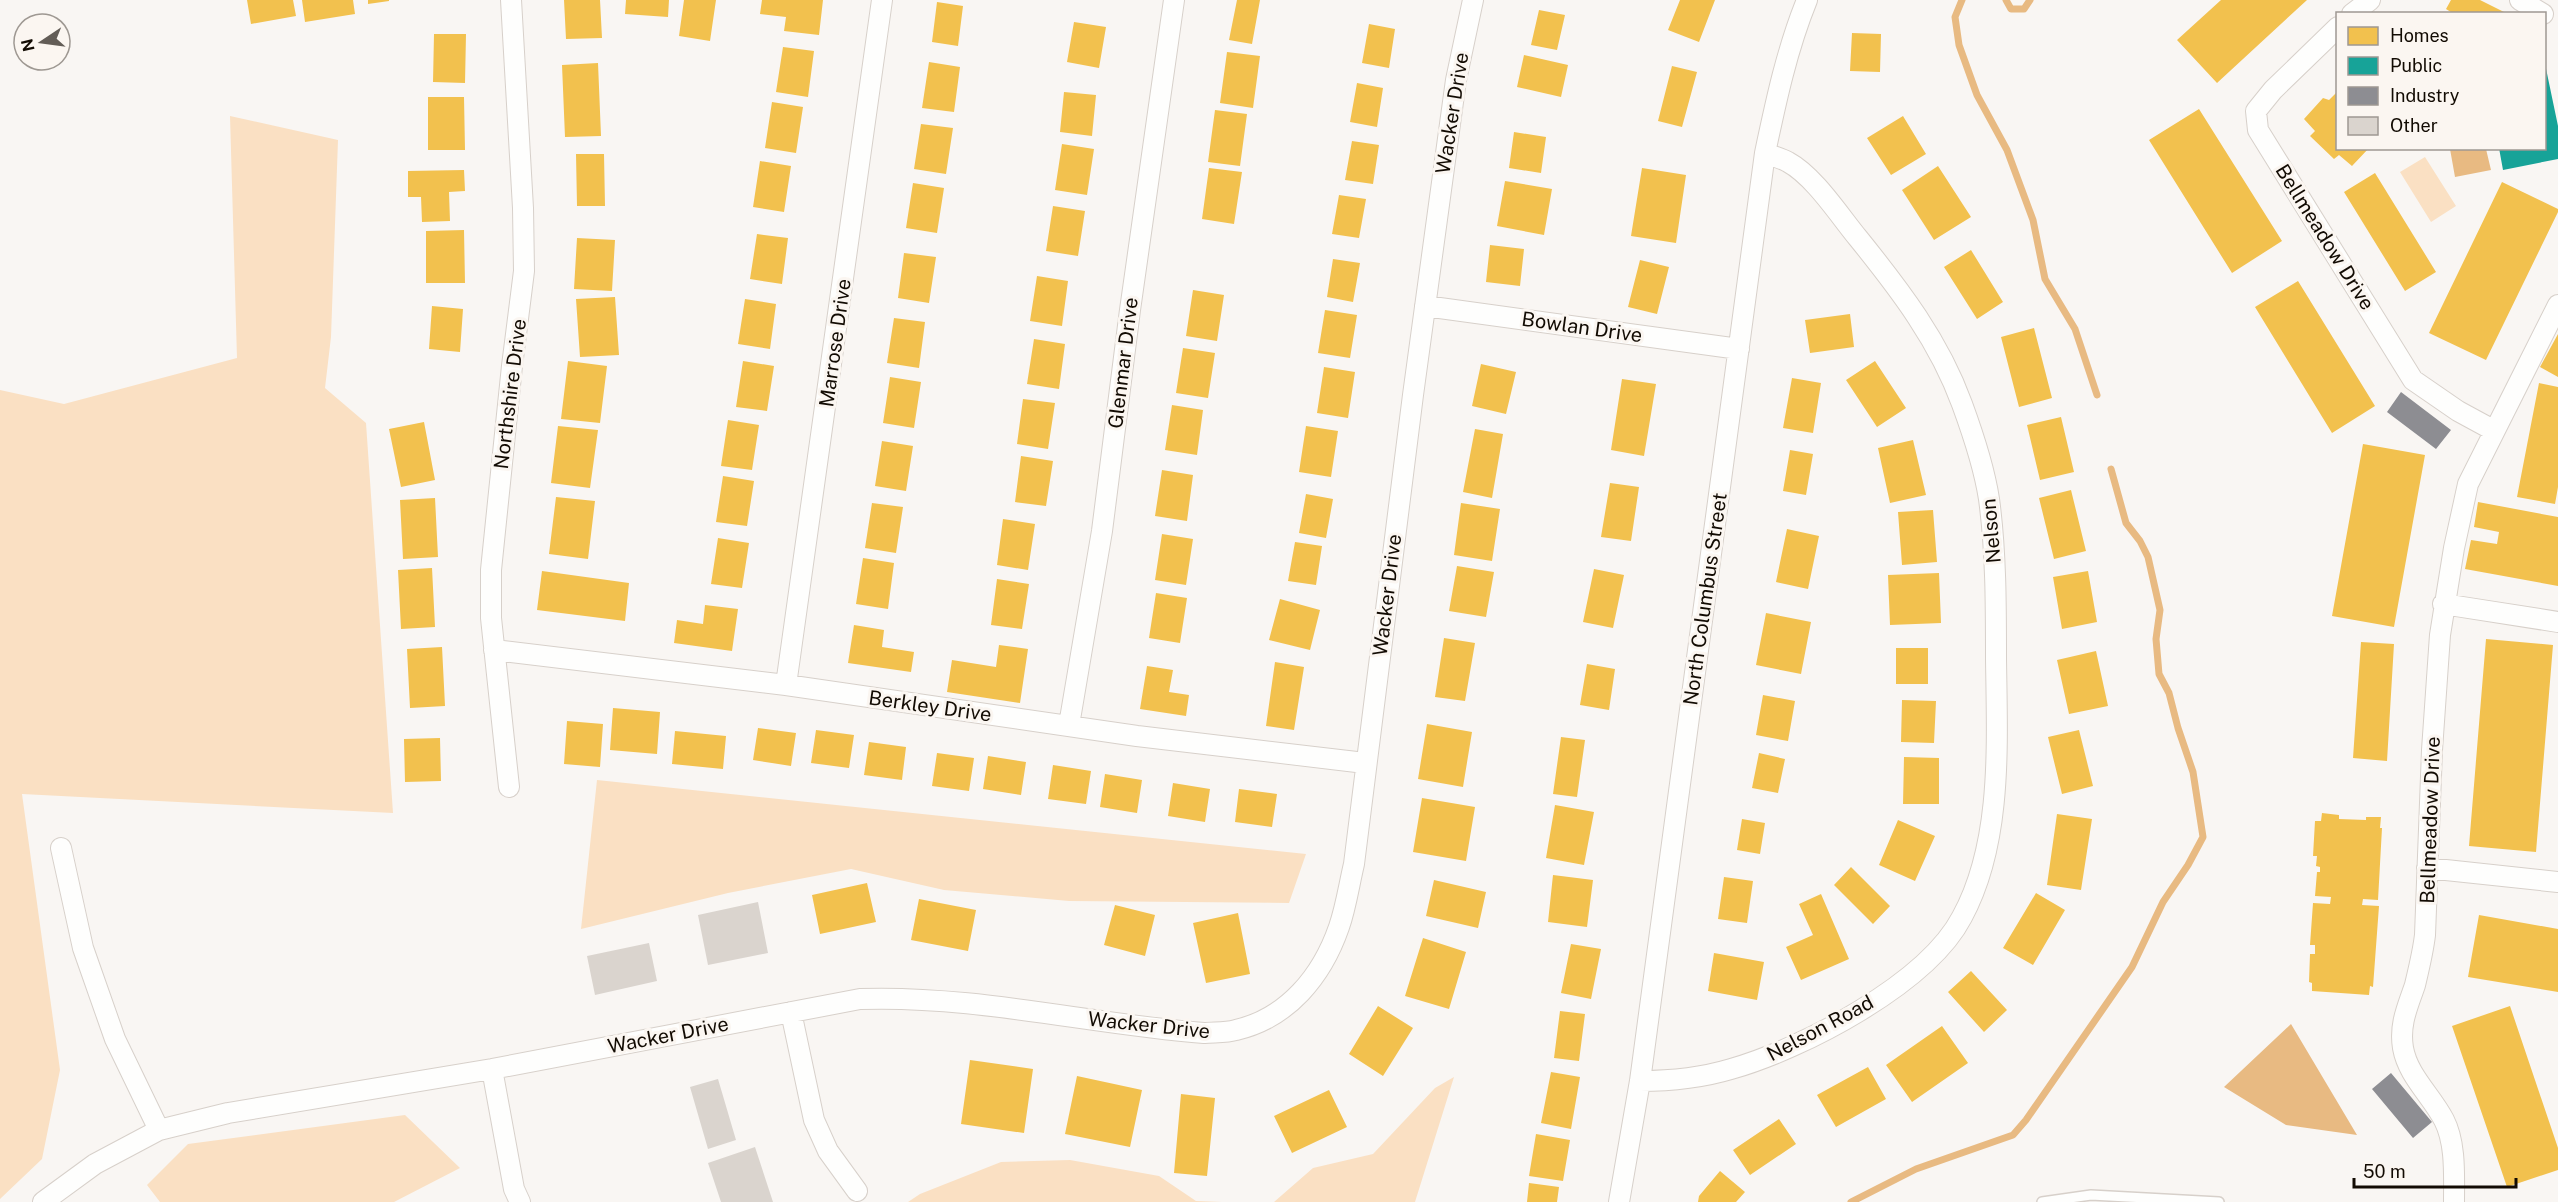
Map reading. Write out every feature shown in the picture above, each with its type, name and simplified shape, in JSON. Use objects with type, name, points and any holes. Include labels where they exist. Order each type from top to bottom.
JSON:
[{"type":"street","name":"Northshire Drive","points":[[508,787],[491,618],[492,559],[525,271],[511,0]]},
{"type":"street","name":"Marrose Drive","points":[[786,685],[882,0]]},
{"type":"street","name":"Glenmar Drive","points":[[1069,725],[1102,531],[1130,310],[1174,0]]},
{"type":"street","name":"Wacker Drive","points":[[43,1202],[95,1164],[159,1130],[228,1113],[492,1068],[860,999],[892,998],[956,1002],[1204,1033],[1234,1031],[1264,1021],[1290,1004],[1311,981],[1328,954],[1340,926],[1354,864],[1365,763],[1456,80],[1473,0]]},
{"type":"street","name":"North Columbus Street","points":[[1619,1202],[1640,1081],[1765,153],[1777,93],[1807,0]]},
{"type":"street","points":[[2355,12],[2370,0]]},
{"type":"street","points":[[2520,0],[2541,12]]},
{"type":"street","name":"Bellmeadow Drive","points":[[2336,28],[2273,90],[2256,111],[2258,129],[2413,380],[2458,411],[2493,430]]},
{"type":"street","name":"Nelson","points":[[1765,153],[1790,163],[1814,183],[1917,314],[1945,364],[1961,402],[1978,453],[1988,496],[1995,569],[1997,710],[1990,829],[1977,884],[1962,918],[1944,945],[1922,968]]},
{"type":"street","name":"Bellmeadow Drive","points":[[2454,1202],[2453,1162],[2446,1122],[2409,1066],[2403,1049],[2402,1031],[2405,1010],[2423,956],[2432,750],[2443,604],[2468,484],[2493,430],[2558,305]]},
{"type":"street","name":"Bowlan Drive","points":[[1425,306],[1739,349]]},
{"type":"street","points":[[2443,604],[2558,622]]},
{"type":"street","name":"Berkley Drive","points":[[494,650],[786,685],[1137,736],[1365,763]]},
{"type":"street","points":[[61,848],[83,948],[116,1039],[159,1130]]},
{"type":"street","points":[[2427,868],[2558,882]]},
{"type":"street","name":"Nelson Road","points":[[1640,1081],[1698,1077],[1729,1070],[1778,1053],[1816,1035],[1870,1003],[1922,968]]},
{"type":"street","points":[[791,1012],[814,1120],[828,1151],[857,1191]]},
{"type":"street","points":[[492,1068],[514,1189],[520,1202]]},
{"type":"lane","points":[[2042,1202],[2091,1195],[2219,1202]]},
{"type":"shaded area","points":[[230,116],[338,140],[331,337],[325,388],[366,423],[393,813],[22,794],[60,1070],[42,1159],[0,1199],[0,390],[64,404],[237,358]]},
{"type":"shaded area","points":[[2450,150],[2486,150],[2491,170],[2455,177]]},
{"type":"shaded area","points":[[2425,157],[2456,206],[2431,222],[2400,172]]},
{"type":"shaded area","points":[[597,780],[1306,854],[1289,903],[1069,901],[944,890],[851,869],[728,893],[581,929]]},
{"type":"shaded area","points":[[2291,1024],[2357,1135],[2286,1125],[2224,1087]]},
{"type":"shaded area","points":[[1454,1077],[1415,1202],[1274,1202],[1313,1168],[1373,1154],[1435,1088]]},
{"type":"shaded area","points":[[405,1115],[460,1168],[394,1202],[160,1202],[147,1185],[188,1144]]},
{"type":"shaded area","points":[[1070,1160],[1159,1176],[1196,1201],[1222,1202],[908,1202],[920,1194],[1001,1162]]},
{"type":"building: Homes","points":[[247,0],[293,0],[296,16],[251,24]]},
{"type":"building: Homes","points":[[302,0],[353,0],[355,14],[305,22]]},
{"type":"building: Homes","points":[[368,0],[389,0],[389,1],[368,4]]},
{"type":"building: Homes","points":[[564,0],[600,0],[602,38],[566,39]]},
{"type":"building: Homes","points":[[626,0],[669,0],[668,17],[625,14]]},
{"type":"building: Homes","points":[[684,0],[716,0],[710,41],[679,36]]},
{"type":"building: Homes","points":[[762,0],[823,0],[819,35],[784,31],[786,17],[760,14]]},
{"type":"building: Homes","points":[[1237,0],[1260,0],[1252,44],[1229,40]]},
{"type":"building: Homes","points":[[1680,0],[1715,0],[1699,42],[1668,30]]},
{"type":"building: Homes","points":[[2221,0],[2307,0],[2217,83],[2177,40]]},
{"type":"building: Homes","points":[[2451,0],[2480,0],[2504,12],[2451,12],[2446,9]]},
{"type":"building: Homes","points":[[937,2],[963,6],[958,46],[932,42]]},
{"type":"building: Homes","points":[[1539,10],[1565,15],[1557,50],[1531,45]]},
{"type":"building: Homes","points":[[1074,22],[1106,27],[1099,68],[1067,62]]},
{"type":"building: Homes","points":[[1369,24],[1395,29],[1389,68],[1362,63]]},
{"type":"building: Homes","points":[[1852,33],[1881,34],[1880,72],[1850,71]]},
{"type":"building: Homes","points":[[434,34],[466,34],[465,83],[433,82]]},
{"type":"building: Homes","points":[[783,47],[814,51],[808,97],[776,92]]},
{"type":"building: Homes","points":[[1227,52],[1260,56],[1253,108],[1220,103]]},
{"type":"building: Homes","points":[[1524,55],[1568,65],[1561,97],[1517,87]]},
{"type":"building: Homes","points":[[929,62],[960,67],[954,112],[922,108]]},
{"type":"building: Homes","points":[[598,63],[601,136],[565,137],[562,65]]},
{"type":"building: Homes","points":[[1672,66],[1697,72],[1682,127],[1658,121]]},
{"type":"building: Homes","points":[[1357,83],[1383,88],[1377,127],[1350,122]]},
{"type":"building: Homes","points":[[1064,92],[1096,95],[1092,136],[1060,132]]},
{"type":"building: Homes","points":[[2336,93],[2336,150],[2367,150],[2352,166],[2339,155],[2334,159],[2310,136],[2315,131],[2304,119],[2323,98],[2329,100]]},
{"type":"building: Homes","points":[[428,97],[464,97],[465,150],[428,150]]},
{"type":"building: Homes","points":[[772,102],[803,107],[796,153],[765,148]]},
{"type":"building: Homes","points":[[2199,109],[2282,241],[2232,273],[2149,140]]},
{"type":"building: Homes","points":[[1215,110],[1247,114],[1240,166],[1208,162]]},
{"type":"building: Homes","points":[[1903,116],[1926,154],[1891,175],[1867,138]]},
{"type":"building: Homes","points":[[921,124],[953,128],[946,174],[914,169]]},
{"type":"building: Homes","points":[[1514,132],[1546,137],[1541,173],[1509,168]]},
{"type":"building: Homes","points":[[1352,141],[1379,145],[1373,184],[1345,180]]},
{"type":"building: Homes","points":[[1062,144],[1094,149],[1087,195],[1055,190]]},
{"type":"building: Homes","points":[[576,154],[604,154],[605,206],[577,206]]},
{"type":"building: Homes","points":[[760,161],[791,166],[784,212],[753,207]]},
{"type":"building: Homes","points":[[1938,166],[1971,217],[1934,240],[1902,190]]},
{"type":"building: Homes","points":[[1209,168],[1242,172],[1234,224],[1202,219]]},
{"type":"building: Homes","points":[[1642,168],[1686,175],[1676,243],[1631,236]]},
{"type":"building: Homes","points":[[464,170],[465,191],[449,192],[450,221],[422,222],[421,197],[408,197],[408,171]]},
{"type":"building: Homes","points":[[2375,173],[2436,272],[2405,291],[2344,192]]},
{"type":"building: Homes","points":[[1505,181],[1552,189],[1544,235],[1497,226]]},
{"type":"building: Homes","points":[[2502,182],[2558,209],[2558,212],[2486,360],[2429,333]]},
{"type":"building: Homes","points":[[913,183],[944,188],[937,233],[906,228]]},
{"type":"building: Homes","points":[[1339,195],[1366,199],[1359,238],[1332,234]]},
{"type":"building: Homes","points":[[1053,206],[1085,211],[1078,256],[1046,251]]},
{"type":"building: Homes","points":[[464,230],[465,283],[426,283],[426,231]]},
{"type":"building: Homes","points":[[757,234],[788,238],[782,284],[750,279]]},
{"type":"building: Homes","points":[[577,238],[615,240],[612,291],[574,289]]},
{"type":"building: Homes","points":[[1490,245],[1524,249],[1520,286],[1486,282]]},
{"type":"building: Homes","points":[[1971,250],[2003,302],[1977,319],[1944,267]]},
{"type":"building: Homes","points":[[904,253],[936,257],[929,303],[898,298]]},
{"type":"building: Homes","points":[[1333,259],[1360,263],[1353,302],[1327,297]]},
{"type":"building: Homes","points":[[1640,260],[1669,267],[1657,314],[1628,307]]},
{"type":"building: Homes","points":[[1037,276],[1068,281],[1062,326],[1030,321]]},
{"type":"building: Homes","points":[[2298,281],[2375,406],[2332,433],[2255,307]]},
{"type":"building: Homes","points":[[1193,290],[1224,295],[1217,341],[1186,336]]},
{"type":"building: Homes","points":[[615,297],[619,355],[580,357],[576,299]]},
{"type":"building: Homes","points":[[745,299],[776,304],[770,349],[738,344]]},
{"type":"building: Homes","points":[[432,306],[463,309],[460,352],[429,349]]},
{"type":"building: Homes","points":[[1325,310],[1357,315],[1350,358],[1318,353]]},
{"type":"building: Homes","points":[[1850,314],[1854,347],[1810,353],[1805,320]]},
{"type":"building: Homes","points":[[894,318],[925,322],[919,368],[887,363]]},
{"type":"building: Homes","points":[[2034,328],[2052,398],[2019,407],[2001,337]]},
{"type":"building: Homes","points":[[2558,334],[2558,377],[2540,367]]},
{"type":"building: Homes","points":[[1034,339],[1065,344],[1059,389],[1027,384]]},
{"type":"building: Homes","points":[[1183,348],[1215,353],[1208,398],[1176,393]]},
{"type":"building: Homes","points":[[568,361],[607,366],[600,423],[561,419]]},
{"type":"building: Homes","points":[[743,361],[774,366],[767,411],[736,407]]},
{"type":"building: Homes","points":[[1875,361],[1906,408],[1877,427],[1846,380]]},
{"type":"building: Homes","points":[[1481,364],[1516,372],[1506,414],[1472,406]]},
{"type":"building: Homes","points":[[1324,367],[1355,372],[1348,418],[1317,413]]},
{"type":"building: Homes","points":[[890,377],[921,382],[914,428],[883,423]]},
{"type":"building: Homes","points":[[1792,378],[1821,383],[1813,433],[1783,428]]},
{"type":"building: Homes","points":[[1622,379],[1656,384],[1644,456],[1611,450]]},
{"type":"building: Homes","points":[[2539,383],[2558,387],[2558,487],[2555,504],[2517,497]]},
{"type":"building: Homes","points":[[1023,399],[1055,403],[1048,449],[1017,444]]},
{"type":"building: Homes","points":[[1172,405],[1203,410],[1197,455],[1165,450]]},
{"type":"building: Homes","points":[[2061,417],[2074,472],[2040,480],[2027,425]]},
{"type":"building: Homes","points":[[728,420],[759,425],[752,470],[721,466]]},
{"type":"building: Homes","points":[[424,422],[435,480],[401,487],[389,429]]},
{"type":"building: Homes","points":[[558,426],[598,430],[590,488],[551,483]]},
{"type":"building: Homes","points":[[1306,426],[1338,431],[1331,477],[1299,472]]},
{"type":"building: Homes","points":[[1475,429],[1503,434],[1492,498],[1463,492]]},
{"type":"building: Homes","points":[[1913,440],[1926,495],[1890,503],[1878,448]]},
{"type":"building: Homes","points":[[882,441],[913,446],[906,491],[875,486]]},
{"type":"building: Homes","points":[[2363,444],[2425,455],[2394,627],[2332,616]]},
{"type":"building: Homes","points":[[1790,450],[1813,454],[1806,495],[1783,491]]},
{"type":"building: Homes","points":[[1021,456],[1053,461],[1046,506],[1015,502]]},
{"type":"building: Homes","points":[[1162,470],[1193,475],[1187,521],[1155,516]]},
{"type":"building: Homes","points":[[723,476],[754,481],[747,526],[716,522]]},
{"type":"building: Homes","points":[[1610,483],[1639,487],[1631,541],[1601,537]]},
{"type":"building: Homes","points":[[2071,490],[2086,551],[2054,559],[2039,498]]},
{"type":"building: Homes","points":[[1306,494],[1333,499],[1326,538],[1299,533]]},
{"type":"building: Homes","points":[[556,497],[595,501],[588,559],[549,554]]},
{"type":"building: Homes","points":[[435,498],[438,557],[403,559],[400,500]]},
{"type":"building: Homes","points":[[2478,502],[2558,517],[2558,586],[2465,569],[2471,540],[2497,544],[2499,532],[2474,527]]},
{"type":"building: Homes","points":[[872,503],[903,507],[896,553],[865,548]]},
{"type":"building: Homes","points":[[1461,503],[1500,509],[1492,561],[1454,555]]},
{"type":"building: Homes","points":[[1933,510],[1937,562],[1902,565],[1898,512]]},
{"type":"building: Homes","points":[[1003,519],[1035,524],[1028,570],[997,565]]},
{"type":"building: Homes","points":[[1787,529],[1819,536],[1808,589],[1776,582]]},
{"type":"building: Homes","points":[[1162,534],[1193,539],[1186,585],[1155,580]]},
{"type":"building: Homes","points":[[718,538],[749,543],[742,588],[711,584]]},
{"type":"building: Homes","points":[[1295,542],[1322,546],[1316,585],[1288,581]]},
{"type":"building: Homes","points":[[863,558],[894,563],[888,609],[856,604]]},
{"type":"building: Homes","points":[[1457,566],[1494,572],[1486,617],[1449,611]]},
{"type":"building: Homes","points":[[432,568],[435,627],[401,629],[398,570]]},
{"type":"building: Homes","points":[[1594,569],[1624,575],[1613,628],[1583,622]]},
{"type":"building: Homes","points":[[542,571],[629,583],[625,621],[537,610]]},
{"type":"building: Homes","points":[[2088,571],[2097,622],[2062,629],[2053,577]]},
{"type":"building: Homes","points":[[1939,573],[1941,623],[1890,625],[1888,575]]},
{"type":"building: Homes","points":[[997,579],[1029,584],[1022,629],[991,625]]},
{"type":"building: Homes","points":[[1156,593],[1187,598],[1180,643],[1149,638]]},
{"type":"building: Homes","points":[[1280,599],[1320,610],[1310,650],[1269,640]]},
{"type":"building: Homes","points":[[705,605],[738,609],[732,651],[674,643],[677,620],[703,624]]},
{"type":"building: Homes","points":[[1766,613],[1811,622],[1801,674],[1756,665]]},
{"type":"building: Homes","points":[[854,625],[884,630],[882,647],[914,652],[911,672],[848,663]]},
{"type":"building: Homes","points":[[1444,638],[1475,643],[1465,701],[1435,697]]},
{"type":"building: Homes","points":[[2486,639],[2553,645],[2536,852],[2469,846]]},
{"type":"building: Homes","points":[[2361,642],[2394,644],[2387,761],[2353,758]]},
{"type":"building: Homes","points":[[999,645],[1028,649],[1020,703],[947,692],[952,660],[996,667]]},
{"type":"building: Homes","points":[[442,647],[445,706],[410,708],[407,649]]},
{"type":"building: Homes","points":[[1896,648],[1928,648],[1928,684],[1896,684]]},
{"type":"building: Homes","points":[[2096,651],[2108,706],[2069,714],[2057,660]]},
{"type":"building: Homes","points":[[1275,662],[1304,667],[1294,730],[1266,726]]},
{"type":"building: Homes","points":[[1587,664],[1615,669],[1609,710],[1580,705]]},
{"type":"building: Homes","points":[[1147,666],[1173,670],[1169,692],[1189,695],[1186,716],[1140,709]]},
{"type":"building: Homes","points":[[1763,695],[1795,701],[1788,741],[1756,735]]},
{"type":"building: Homes","points":[[1902,700],[1936,701],[1934,743],[1901,742]]},
{"type":"building: Homes","points":[[613,708],[660,712],[657,754],[610,750]]},
{"type":"building: Homes","points":[[567,721],[603,724],[600,767],[564,764]]},
{"type":"building: Homes","points":[[1427,724],[1472,732],[1463,787],[1418,779]]},
{"type":"building: Homes","points":[[758,728],[796,733],[791,766],[753,760]]},
{"type":"building: Homes","points":[[816,730],[854,735],[849,768],[811,763]]},
{"type":"building: Homes","points":[[2079,730],[2093,786],[2062,794],[2048,737]]},
{"type":"building: Homes","points":[[675,731],[726,736],[723,769],[672,764]]},
{"type":"building: Homes","points":[[1561,737],[1585,740],[1577,797],[1553,794]]},
{"type":"building: Homes","points":[[440,738],[441,781],[405,782],[404,739]]},
{"type":"building: Homes","points":[[869,742],[906,747],[902,780],[864,775]]},
{"type":"building: Homes","points":[[937,753],[974,758],[969,791],[932,786]]},
{"type":"building: Homes","points":[[1759,753],[1785,759],[1778,793],[1752,788]]},
{"type":"building: Homes","points":[[988,756],[1026,762],[1021,795],[983,789]]},
{"type":"building: Homes","points":[[1904,757],[1939,758],[1939,804],[1903,804]]},
{"type":"building: Homes","points":[[1053,765],[1091,771],[1086,804],[1048,799]]},
{"type":"building: Homes","points":[[1105,774],[1142,780],[1137,813],[1100,807]]},
{"type":"building: Homes","points":[[1173,783],[1210,789],[1205,822],[1168,816]]},
{"type":"building: Homes","points":[[1239,789],[1277,794],[1272,827],[1235,822]]},
{"type":"building: Homes","points":[[1422,798],[1475,807],[1466,861],[1413,852]]},
{"type":"building: Homes","points":[[1555,805],[1594,812],[1584,865],[1546,858]]},
{"type":"building: Homes","points":[[2322,813],[2339,815],[2339,819],[2366,820],[2366,817],[2381,817],[2378,900],[2363,899],[2362,905],[2379,906],[2373,987],[2370,986],[2369,995],[2312,991],[2312,983],[2309,982],[2310,954],[2315,954],[2315,945],[2310,945],[2313,903],[2330,904],[2331,897],[2315,896],[2317,872],[2320,872],[2320,867],[2316,866],[2317,856],[2313,856],[2315,821],[2321,821]]},
{"type":"building: Homes","points":[[2057,814],[2092,819],[2081,890],[2047,885]]},
{"type":"building: Homes","points":[[1742,819],[1765,823],[1760,854],[1737,850]]},
{"type":"building: Homes","points":[[1898,820],[1935,836],[1915,881],[1879,865]]},
{"type":"building: Homes","points":[[1851,867],[1890,906],[1873,924],[1834,885]]},
{"type":"building: Homes","points":[[1553,875],[1593,880],[1587,927],[1548,922]]},
{"type":"building: Homes","points":[[1724,877],[1753,881],[1747,923],[1718,919]]},
{"type":"building: Homes","points":[[1434,880],[1486,892],[1478,928],[1426,916]]},
{"type":"building: Homes","points":[[867,883],[876,922],[820,934],[812,895]]},
{"type":"building: Homes","points":[[2036,893],[2065,910],[2033,965],[2003,948]]},
{"type":"building: Homes","points":[[1821,894],[1849,959],[1801,980],[1786,947],[1813,935],[1799,904]]},
{"type":"building: Homes","points":[[919,899],[976,910],[968,951],[911,940]]},
{"type":"building: Homes","points":[[1115,905],[1155,915],[1145,956],[1104,945]]},
{"type":"building: Homes","points":[[1238,913],[1250,974],[1206,983],[1193,923]]},
{"type":"building: Homes","points":[[2479,915],[2558,929],[2558,992],[2468,977]]},
{"type":"building: Homes","points":[[1423,938],[1466,952],[1449,1009],[1405,996]]},
{"type":"building: Homes","points":[[1571,944],[1601,949],[1591,999],[1561,993]]},
{"type":"building: Homes","points":[[1714,953],[1764,962],[1757,1000],[1708,991]]},
{"type":"building: Homes","points":[[1971,971],[2007,1010],[1984,1032],[1948,992]]},
{"type":"building: Homes","points":[[1378,1006],[1413,1028],[1383,1076],[1349,1054]]},
{"type":"building: Homes","points":[[2510,1006],[2558,1148],[2558,1170],[2507,1187],[2452,1026]]},
{"type":"building: Homes","points":[[1560,1011],[1585,1014],[1579,1061],[1554,1058]]},
{"type":"building: Homes","points":[[1942,1026],[1968,1063],[1912,1102],[1886,1065]]},
{"type":"building: Homes","points":[[970,1060],[1033,1069],[1024,1133],[961,1124]]},
{"type":"building: Homes","points":[[1868,1067],[1886,1099],[1836,1127],[1817,1095]]},
{"type":"building: Homes","points":[[1551,1072],[1580,1077],[1571,1129],[1541,1123]]},
{"type":"building: Homes","points":[[1077,1076],[1142,1090],[1130,1147],[1065,1134]]},
{"type":"building: Homes","points":[[1329,1090],[1347,1127],[1292,1153],[1274,1116]]},
{"type":"building: Homes","points":[[1181,1094],[1215,1098],[1207,1176],[1174,1173]]},
{"type":"building: Homes","points":[[1779,1119],[1796,1144],[1750,1175],[1733,1150]]},
{"type":"building: Homes","points":[[1536,1134],[1570,1140],[1563,1181],[1529,1176]]},
{"type":"building: Homes","points":[[1720,1171],[1745,1192],[1736,1202],[1698,1202],[1699,1196]]},
{"type":"building: Homes","points":[[1529,1183],[1559,1187],[1557,1202],[1527,1202]]},
{"type":"building: Public","points":[[2546,69],[2558,126],[2558,159],[2503,170],[2499,150],[2546,150]]},
{"type":"building: Industry","points":[[2401,392],[2451,430],[2436,449],[2387,412]]},
{"type":"building: Industry","points":[[2391,1073],[2432,1122],[2413,1138],[2372,1089]]},
{"type":"building: Other","points":[[758,902],[768,953],[708,965],[698,915]]},
{"type":"building: Other","points":[[649,943],[657,981],[595,995],[587,956]]},
{"type":"building: Other","points":[[718,1079],[736,1140],[708,1149],[690,1087]]},
{"type":"building: Other","points":[[755,1147],[773,1202],[721,1202],[708,1163]]},
{"type":"waterway","points":[[1962,0],[1955,17],[1959,45],[1977,95],[2007,150],[2033,220],[2045,279],[2075,329],[2097,395]]},
{"type":"waterway","points":[[2006,0],[2011,9],[2024,9],[2030,0]]},
{"type":"waterway","points":[[1851,1202],[1916,1169],[2013,1135],[2026,1120],[2132,967],[2163,902],[2188,865],[2203,837],[2193,772],[2169,693],[2159,674],[2156,639],[2160,610],[2148,557],[2140,541],[2126,523],[2111,469]]}]
